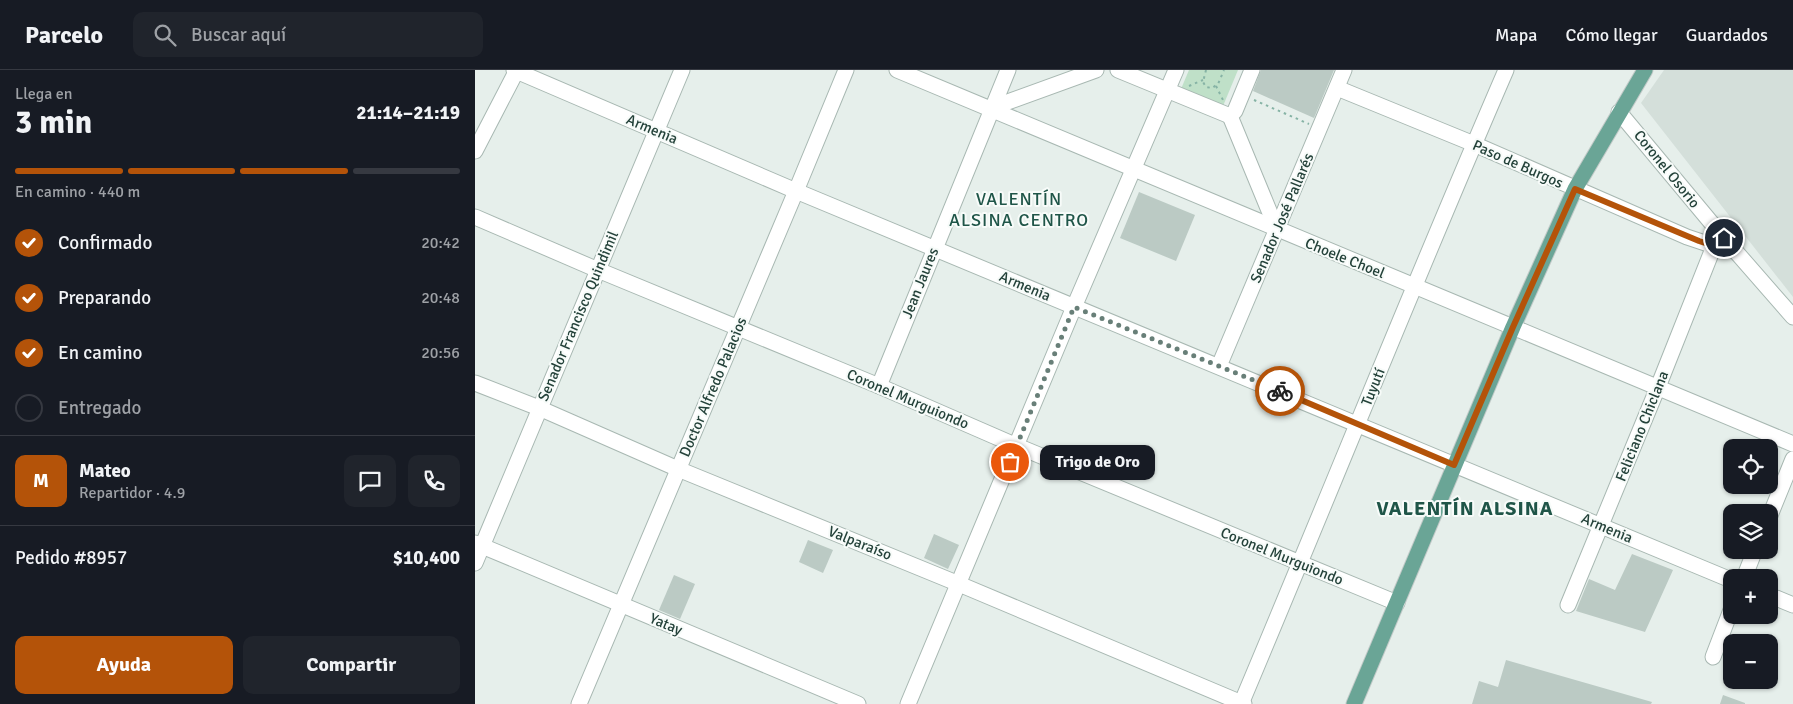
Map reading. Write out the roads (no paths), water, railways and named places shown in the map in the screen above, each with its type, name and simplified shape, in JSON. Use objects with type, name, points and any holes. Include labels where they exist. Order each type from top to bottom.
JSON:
[{"type":"main road","points":[[1354,704],[1513,327],[1575,189],[1645,70]]},
{"type":"street","name":"Armenia","points":[[516,70],[797,191],[1723,577]]},
{"type":"street","points":[[475,151],[516,70]]},
{"type":"street","name":"Senador Francisco Quindimil","points":[[475,563],[479,544],[539,408],[682,70]]},
{"type":"street","name":"Doctor Alfredo Palacios","points":[[579,704],[797,191],[846,70]]},
{"type":"street","name":"Choele Choel","points":[[897,70],[1793,444]]},
{"type":"street","name":"Jean Jaures","points":[[879,386],[934,247],[1008,70]]},
{"type":"street","points":[[991,108],[1096,70]]},
{"type":"street","points":[[1118,70],[1231,116],[1277,230]]},
{"type":"street","points":[[908,704],[1074,307],[1176,70]]},
{"type":"street","points":[[1231,116],[1252,70]]},
{"type":"street","name":"Senador José Pallarés","points":[[1219,366],[1344,70]]},
{"type":"street","name":"Tuyutí","points":[[1242,704],[1414,286],[1506,70]]},
{"type":"street","name":"Paso de Burgos","points":[[1337,88],[1474,144],[1687,237],[1719,242]]},
{"type":"street","name":"Coronel Osorio","points":[[1619,112],[1719,242],[1793,317]]},
{"type":"street","name":"Coronel Murguiondo","points":[[475,217],[879,386],[1017,446],[1397,603]]},
{"type":"street","name":"Feliciano Chiclana","points":[[1568,605],[1719,242]]},
{"type":"street","name":"Valparaíso","points":[[475,383],[539,408],[678,469],[959,584],[1242,704]]},
{"type":"street","points":[[1775,504],[1793,459]]},
{"type":"street","name":"Yatay","points":[[479,544],[858,704]]},
{"type":"street","points":[[1778,599],[1793,605]]},
{"type":"street","points":[[1713,657],[1726,624]]},
{"type":"place","name":"Trigo de Oro","points":[[1010,462]]},
{"type":"district","name":"VALENTÍN ALSINA CENTRO","points":[[1019,209]]},
{"type":"district","name":"VALENTÍN ALSINA","points":[[1465,508]]}]
